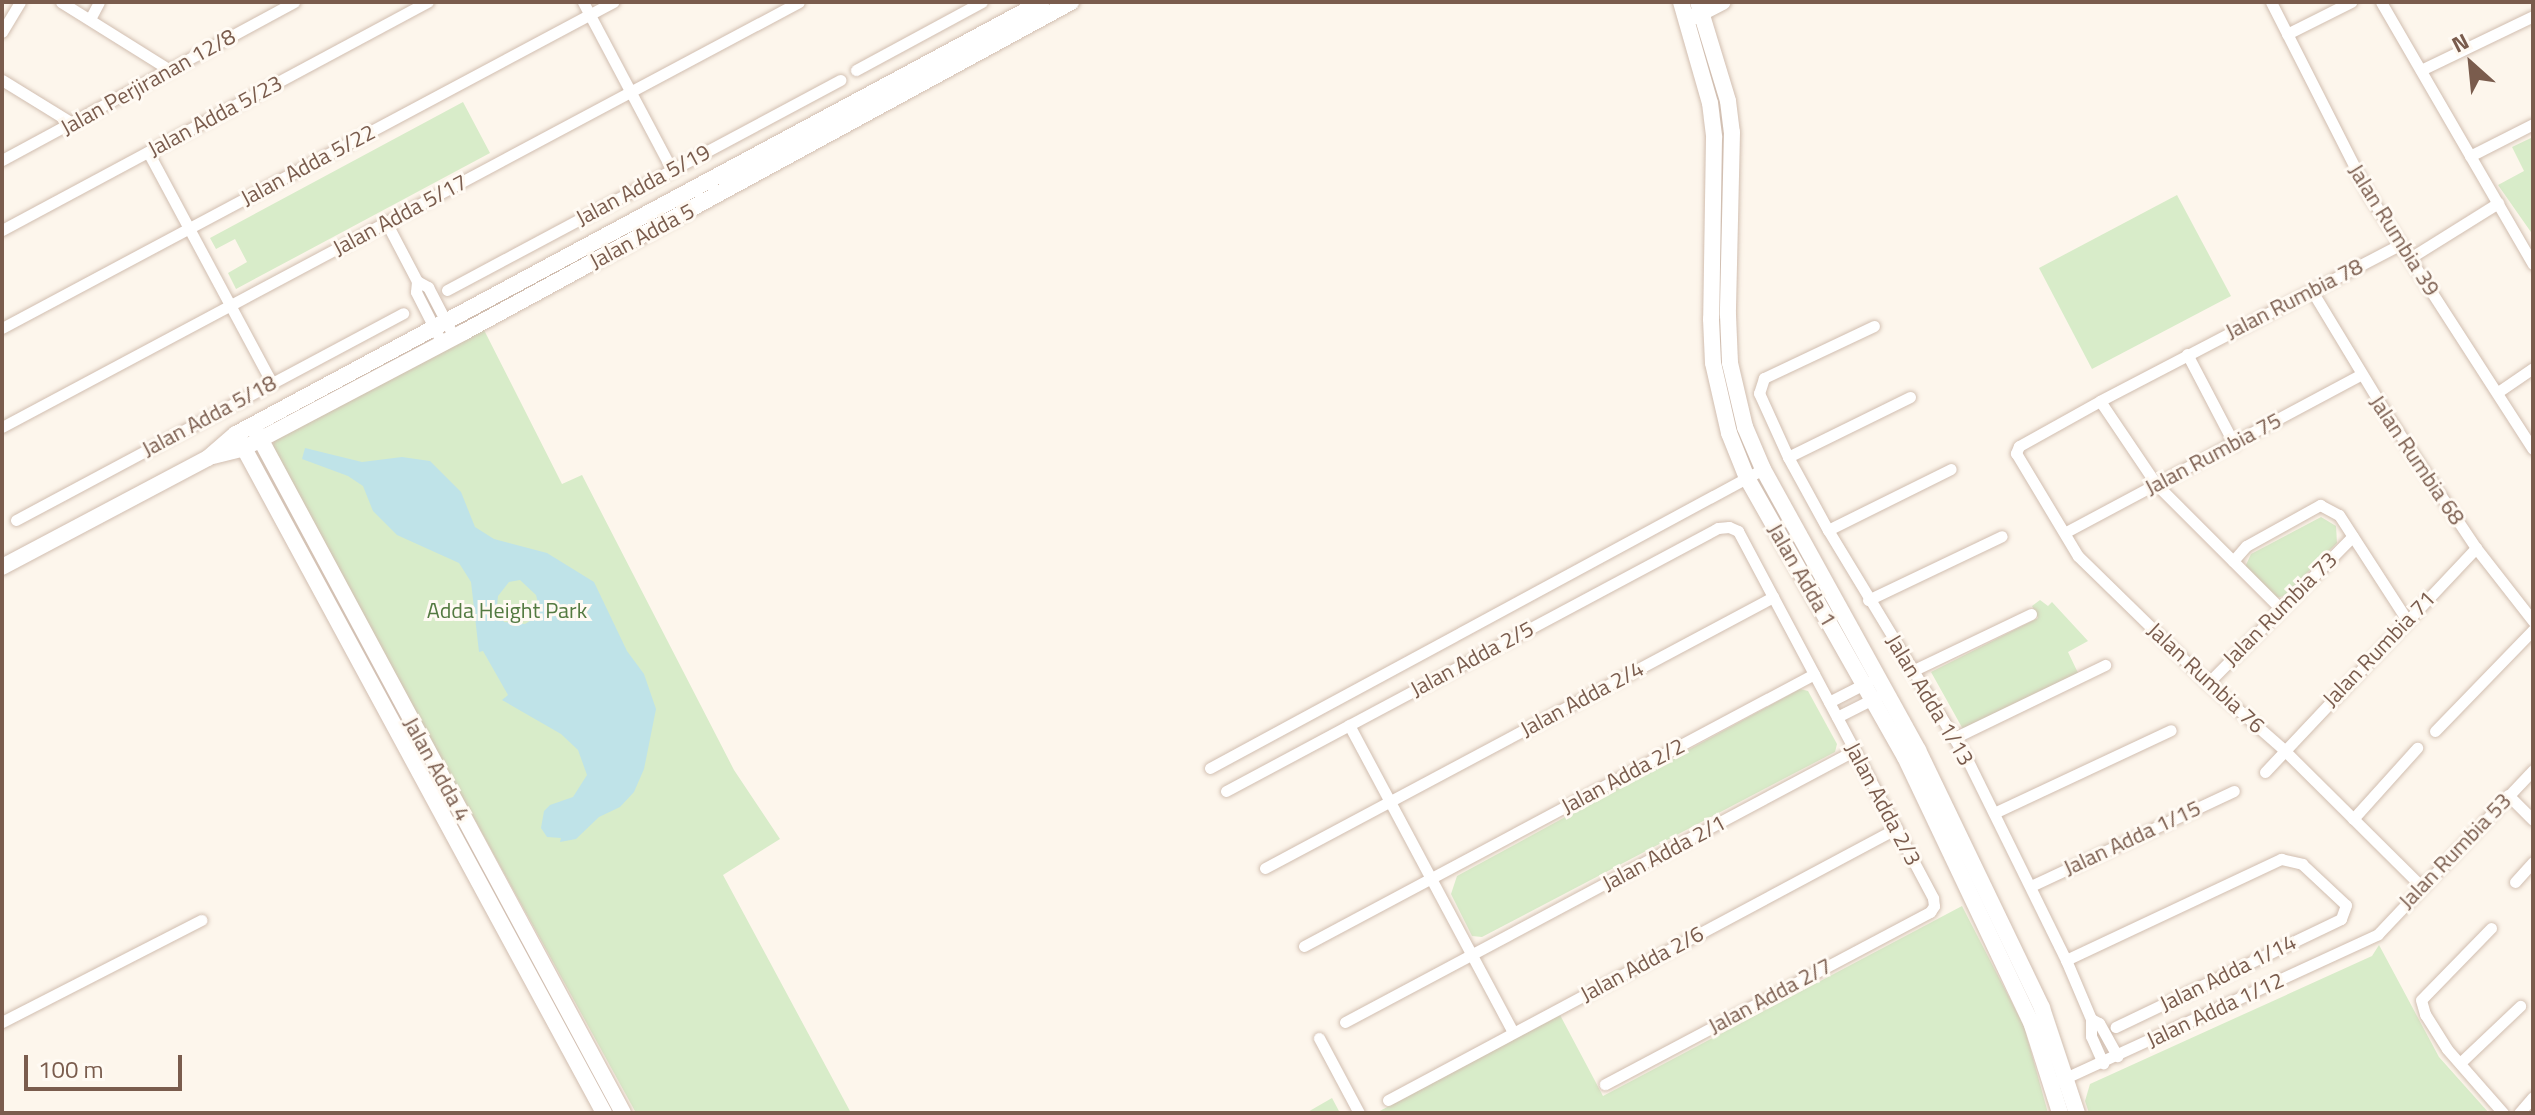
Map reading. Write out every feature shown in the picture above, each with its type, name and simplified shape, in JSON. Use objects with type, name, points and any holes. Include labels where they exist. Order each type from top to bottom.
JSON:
[{"type":"street","points":[[2,32],[20,2]]},
{"type":"street","points":[[61,2],[170,70]]},
{"type":"street","points":[[90,19],[99,2]]},
{"type":"street","name":"Jalan Perjiranan 12/8","points":[[2,160],[170,70],[275,6],[294,2]]},
{"type":"street","name":"Jalan Adda 5/23","points":[[2,230],[428,2]]},
{"type":"street","points":[[583,2],[672,170]]},
{"type":"street","name":"Jalan Adda 5/22","points":[[2,328],[613,2]]},
{"type":"street","name":"Jalan Adda 5/17","points":[[2,427],[799,2]]},
{"type":"street","points":[[856,70],[982,2]]},
{"type":"street","name":"Jalan Adda 5","points":[[809,137],[1042,2]]},
{"type":"street","name":"Jalan Adda 5","points":[[2,567],[809,137],[1071,2]]},
{"type":"street","name":"Jalan Adda 1","points":[[1681,2],[1696,11],[1728,101],[1732,132],[1727,251],[1730,363],[1745,427],[1763,469],[1871,681]]},
{"type":"street","points":[[1696,11],[1723,2]]},
{"type":"street","name":"Jalan Rumbia 39","points":[[2271,2],[2369,195],[2533,449]]},
{"type":"street","points":[[2287,34],[2351,2]]},
{"type":"street","points":[[2381,2],[2498,203],[2529,246],[2533,264]]},
{"type":"street","name":"Jalan Adda 1","points":[[1696,11],[1714,138],[1710,249],[1713,363],[1729,433],[1747,478],[1880,696],[1905,757],[2058,1081],[2077,1113]]},
{"type":"street","points":[[2421,70],[2533,16]]},
{"type":"street","points":[[2,80],[72,123]]},
{"type":"street","name":"Jalan Adda 5/19","points":[[447,290],[840,80]]},
{"type":"street","points":[[2470,156],[2533,124]]},
{"type":"street","points":[[148,152],[272,383]]},
{"type":"street","points":[[2410,258],[2498,203]]},
{"type":"street","points":[[386,222],[417,281],[416,292],[444,333]]},
{"type":"street","name":"Jalan Rumbia 78","points":[[2016,453],[2019,446],[2100,401],[2401,244]]},
{"type":"street","name":"Jalan Rumbia 68","points":[[2312,291],[2360,375],[2476,548],[2533,621]]},
{"type":"street","name":"Jalan Adda 5/18","points":[[16,520],[403,313]]},
{"type":"street","name":"Jalan Adda 1/13","points":[[1874,326],[1764,378],[1759,386],[1788,457],[1828,530],[1954,738],[1994,813],[2066,960],[2091,1019]]},
{"type":"street","points":[[2187,354],[2234,444]]},
{"type":"street","points":[[2498,392],[2533,368]]},
{"type":"street","name":"Jalan Rumbia 75","points":[[2066,532],[2360,375]]},
{"type":"street","points":[[1788,457],[1910,397]]},
{"type":"street","points":[[2100,401],[2156,484],[2279,607]]},
{"type":"street","name":"Jalan Adda 4","points":[[256,432],[623,1113]]},
{"type":"street","name":"Jalan Adda 4","points":[[240,441],[604,1113]]},
{"type":"street","name":"Jalan Rumbia 76","points":[[2016,453],[2078,556],[2208,683],[2283,749],[2420,885]]},
{"type":"street","points":[[1210,768],[1763,469]]},
{"type":"street","points":[[1828,530],[1951,469]]},
{"type":"street","points":[[2233,561],[2246,546],[2320,505],[2339,515],[2407,620]]},
{"type":"street","name":"Jalan Adda 2/5","points":[[1226,791],[1718,528],[1729,527],[1738,531],[1773,597]]},
{"type":"street","points":[[1868,600],[2002,536]]},
{"type":"street","name":"Jalan Rumbia 73","points":[[2208,683],[2279,607],[2353,536]]},
{"type":"street","name":"Jalan Rumbia 71","points":[[2265,772],[2283,749],[2476,548]]},
{"type":"street","points":[[1773,597],[1814,674]]},
{"type":"street","name":"Jalan Adda 2/4","points":[[1265,868],[1773,597]]},
{"type":"street","points":[[1912,671],[2031,614]]},
{"type":"street","points":[[2435,731],[2533,630]]},
{"type":"street","points":[[1954,738],[2105,665]]},
{"type":"street","name":"Jalan Adda 2/3","points":[[1814,674],[1897,828],[1933,898],[1934,906]]},
{"type":"street","name":"Jalan Adda 2/2","points":[[1304,946],[1814,674]]},
{"type":"street","points":[[1829,702],[1871,681]]},
{"type":"street","points":[[1837,717],[1880,696]]},
{"type":"street","points":[[1349,725],[1513,1032]]},
{"type":"street","points":[[1994,813],[2171,730]]},
{"type":"street","points":[[2353,819],[2417,748]]},
{"type":"street","name":"Jalan Adda 2/1","points":[[1345,1022],[1855,750]]},
{"type":"street","name":"Jalan Rumbia 53","points":[[2378,934],[2420,885],[2533,770]]},
{"type":"street","name":"Jalan Adda 1/15","points":[[2031,886],[2234,791]]},
{"type":"street","points":[[2508,795],[2533,820]]},
{"type":"street","name":"Jalan Adda 2/6","points":[[1388,1100],[1897,828]]},
{"type":"street","name":"Jalan Adda 1/14","points":[[2066,960],[2281,859],[2302,864],[2339,895],[2346,905],[2341,919],[2116,1027]]},
{"type":"street","points":[[2515,882],[2533,862]]},
{"type":"street","name":"Jalan Adda 2/7","points":[[1605,1084],[1930,912],[1934,906]]},
{"type":"street","points":[[2,1022],[201,920]]},
{"type":"street","points":[[2491,928],[2421,1000],[2425,1014],[2460,1063],[2503,1113]]},
{"type":"street","name":"Jalan Adda 1/12","points":[[2058,1081],[2103,1063],[2378,934]]},
{"type":"street","points":[[2460,1063],[2520,1006]]},
{"type":"street","points":[[2103,1063],[2091,1036],[2091,1019],[2099,1023],[2117,1056]]},
{"type":"street","points":[[1319,1038],[1359,1113]]},
{"type":"street","name":"Jalan Adda 1","points":[[2058,1081],[2060,1113]]},
{"type":"street","points":[[2521,1112],[2533,1097]]},
{"type":"green space","points":[[463,102],[490,153],[236,289],[228,273],[247,262],[235,239],[216,249],[210,238]]},
{"type":"green space","points":[[2533,137],[2533,235],[2498,185],[2524,171],[2512,147]]},
{"type":"green space","points":[[2177,195],[2231,296],[2092,369],[2039,268]]},
{"type":"green space","name":"Adda Height Park","points":[[483,328],[562,484],[582,475],[734,770],[780,839],[723,875],[851,1113],[636,1113],[272,451],[275,435]]},
{"type":"green space","points":[[2321,517],[2336,526],[2337,543],[2284,596],[2276,598],[2245,567],[2251,554]]},
{"type":"green space","points":[[2040,600],[2048,606],[2052,602],[2088,641],[2068,652],[2079,675],[1964,731],[1931,672],[2038,618],[2032,606]]},
{"type":"green space","points":[[1800,689],[1808,691],[1837,744],[1835,752],[1482,937],[1472,936],[1451,894],[1457,876]]},
{"type":"green space","points":[[1962,906],[2024,1026],[2048,1113],[1376,1113],[1560,1015],[1603,1096]]},
{"type":"green space","points":[[2379,945],[2439,1057],[2489,1113],[2089,1113],[2085,1101],[2090,1084],[2372,956]]},
{"type":"green space","points":[[1332,1098],[1340,1113],[1306,1113]]},
{"type":"water","points":[[305,448],[362,462],[402,457],[430,461],[461,492],[475,527],[494,539],[547,553],[594,582],[627,651],[644,674],[656,709],[644,769],[634,792],[620,807],[599,817],[576,839],[560,842],[561,838],[547,837],[541,828],[544,811],[550,805],[573,797],[587,775],[578,750],[561,734],[502,700],[508,695],[483,651],[479,652],[471,582],[459,563],[397,535],[373,511],[363,486],[348,476],[302,459]],"holes":[[[520,580],[536,595],[539,607],[536,617],[525,624],[504,622],[497,606],[498,596],[509,582]]]}]
